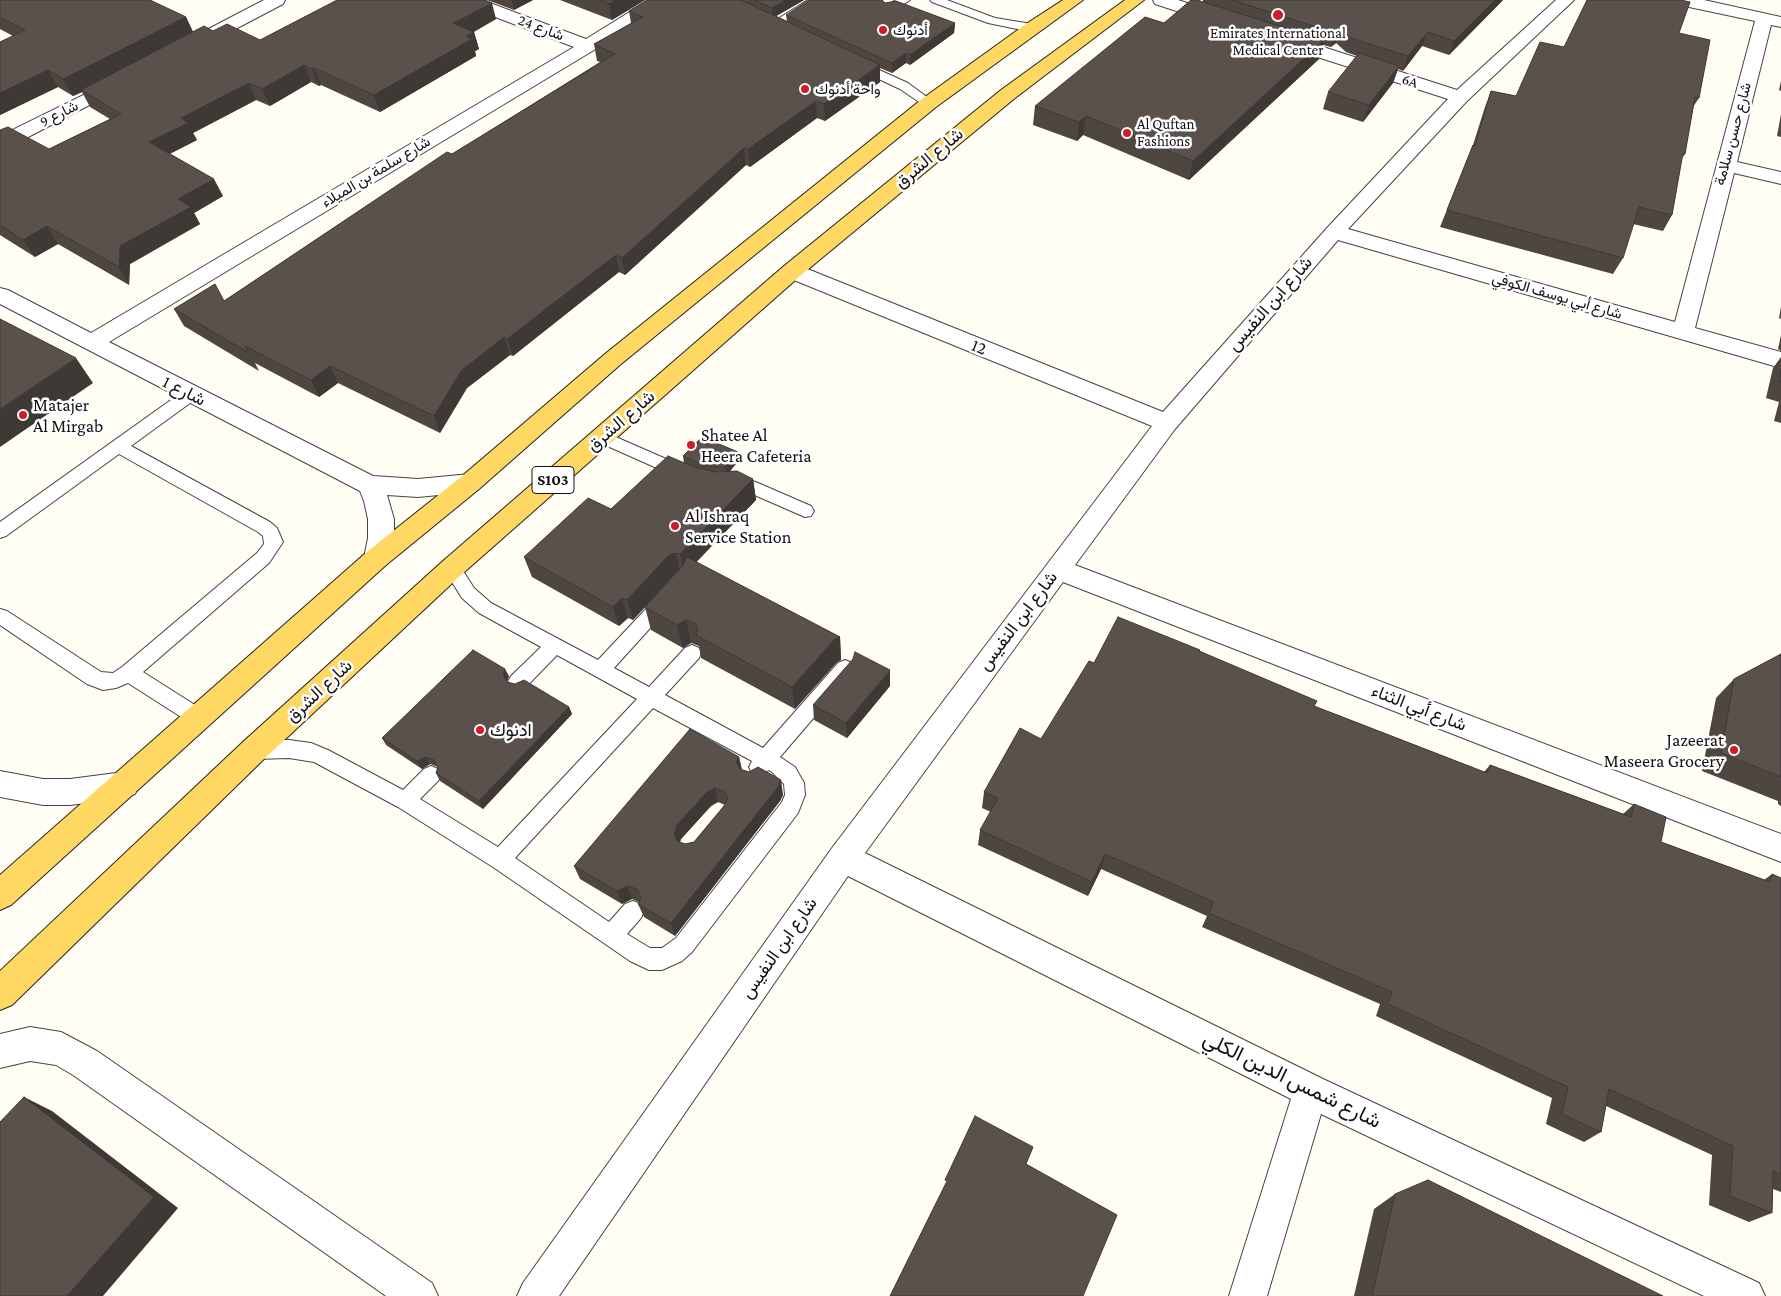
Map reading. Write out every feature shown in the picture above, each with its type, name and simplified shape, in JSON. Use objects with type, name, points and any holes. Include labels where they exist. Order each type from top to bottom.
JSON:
[{"type":"main road","points":[[0,895],[377,558],[470,483],[621,353],[929,103],[1074,0]]},
{"type":"main road","name":"شارع الشرق","points":[[0,994],[254,750],[452,568],[792,271],[1001,100],[1136,0]]},
{"type":"street","points":[[182,50],[278,0]]},
{"type":"street","name":"شارع 24","points":[[467,0],[588,46]]},
{"type":"street","name":"شارع سلمة بن الميلاء","points":[[91,343],[588,46],[660,0]]},
{"type":"street","points":[[1161,0],[1236,24]]},
{"type":"street","name":"شارع ابن النفيس","points":[[536,1296],[843,858],[1167,423],[1334,232],[1460,97],[1566,0]]},
{"type":"street","name":"شارع حسن سلامة","points":[[1681,0],[1772,20],[1725,165],[1683,333]]},
{"type":"street","name":"6A","points":[[1273,36],[1460,97]]},
{"type":"street","name":"شارع 9","points":[[0,144],[130,76]]},
{"type":"street","points":[[1725,165],[1781,178]]},
{"type":"street","name":"شارع أبي يوسف الكوفي","points":[[1334,232],[1781,360]]},
{"type":"street","name":"12","points":[[792,271],[1167,423]]},
{"type":"street","name":"شارع 1","points":[[0,295],[368,485]]},
{"type":"street","points":[[368,485],[418,488],[470,483]]},
{"type":"street","points":[[368,485],[377,501],[381,519],[382,538],[377,558]]},
{"type":"street","name":"شارع أبي الثناء","points":[[1057,569],[1781,848]]},
{"type":"street","points":[[0,784],[43,792],[70,792],[124,786]]},
{"type":"street","name":"شارع شمس الدين الكلي","points":[[843,858],[1311,1090],[1746,1296]]},
{"type":"street","points":[[0,1051],[30,1044],[61,1049],[85,1063],[419,1296]]},
{"type":"street","points":[[1248,1296],[1311,1090]]},
{"type":"lane","points":[[797,0],[812,2]]},
{"type":"lane","points":[[889,9],[904,0]]},
{"type":"lane","points":[[936,0],[992,21],[1032,28]]},
{"type":"lane","points":[[791,33],[770,23],[812,2]]},
{"type":"lane","points":[[849,60],[904,86],[929,103]]},
{"type":"lane","points":[[0,531],[191,394]]},
{"type":"lane","points":[[602,438],[696,478]]},
{"type":"lane","points":[[0,616],[103,682],[116,680],[129,673],[263,558],[274,542],[271,533],[264,527],[118,446]]},
{"type":"lane","points":[[712,484],[744,484],[805,511]]},
{"type":"lane","points":[[254,750],[289,749],[312,752],[405,801],[500,860],[611,936],[649,959],[662,959],[674,954],[684,945],[790,807],[795,795],[794,783],[788,773],[766,759],[485,608],[468,593],[452,568]]},
{"type":"lane","points":[[600,670],[674,590]]},
{"type":"lane","points":[[518,682],[554,646]]},
{"type":"lane","points":[[500,860],[692,652]]},
{"type":"lane","points":[[751,776],[845,668]]},
{"type":"lane","points":[[129,673],[199,718]]},
{"type":"lane","points":[[405,801],[431,775]]},
{"type":"lane","points":[[611,936],[633,910]]},
{"type":"building","points":[[0,0],[150,0],[186,17],[63,79],[48,70],[0,93],[0,42],[25,30],[0,17]]},
{"type":"building","points":[[337,0],[485,0],[492,3],[453,23],[474,32],[466,36],[472,39],[374,95],[304,65],[262,89],[249,83],[181,118],[188,123],[149,142],[214,179],[178,199],[191,207],[120,246],[119,267],[47,226],[23,240],[0,225],[0,130],[8,127],[49,149],[121,114],[81,90],[204,26],[213,31],[227,24],[260,40]]},
{"type":"building","points":[[600,0],[615,0],[609,4]]},
{"type":"building","points":[[647,0],[741,0],[880,65],[824,104],[816,101],[748,149],[744,148],[622,258],[616,255],[507,339],[504,337],[461,371],[434,416],[330,366],[311,380],[245,346],[249,353],[174,309],[215,284],[224,301],[447,152],[452,154],[615,54],[594,44],[643,17],[629,11]]},
{"type":"building","points":[[754,0],[786,0],[772,8]]},
{"type":"building","name":"أدنوك","points":[[809,0],[882,0],[885,3],[896,1],[955,23],[910,55],[906,53],[892,63],[786,15]]},
{"type":"building","points":[[1191,0],[1197,0],[1324,40],[1193,161],[1086,116],[1079,122],[1035,106],[1145,17],[1164,23]]},
{"type":"building","points":[[1232,0],[1495,0],[1454,41],[1428,32],[1408,56],[1351,38],[1340,28],[1335,33]]},
{"type":"building","points":[[1587,0],[1681,0],[1690,2],[1679,33],[1710,40],[1699,98],[1695,97],[1672,215],[1639,207],[1623,258],[1447,210],[1473,145],[1475,146],[1491,91],[1516,96],[1540,42],[1564,47]]},
{"type":"building","points":[[1359,53],[1399,66],[1369,105],[1328,92]]},
{"type":"building","points":[[0,319],[76,358],[0,409]]},
{"type":"building","points":[[702,437],[738,452],[725,467],[706,466],[683,456]]},
{"type":"building","points":[[668,456],[694,467],[717,472],[737,471],[753,479],[680,554],[669,555],[627,600],[622,598],[613,607],[524,557],[588,498],[611,509]]},
{"type":"building","points":[[687,557],[840,637],[835,639],[792,687],[696,635],[698,629],[695,623],[686,620],[677,625],[645,607],[683,565]]},
{"type":"building","points":[[1118,617],[1317,701],[1314,706],[1487,773],[1490,765],[1631,817],[1634,804],[1666,817],[1661,842],[1770,882],[1772,874],[1781,878],[1781,1174],[1773,1171],[1772,1213],[1730,1196],[1733,1146],[1609,1089],[1601,1132],[1562,1114],[1568,1087],[1388,1004],[1392,992],[1209,913],[1214,902],[1105,854],[1092,882],[980,830],[998,798],[984,792],[1020,728],[1041,739],[1089,661],[1094,663]]},
{"type":"building","name":"ادنوك","points":[[473,650],[505,669],[503,675],[507,682],[515,684],[524,680],[569,707],[479,801],[436,773],[438,767],[434,760],[426,757],[417,761],[382,738]]},
{"type":"building","points":[[855,652],[890,670],[846,723],[813,705],[853,659]]},
{"type":"building","points":[[1781,654],[1781,777],[1721,753],[1734,679]]},
{"type":"building","points":[[690,729],[739,757],[736,762],[740,769],[749,772],[758,767],[781,780],[778,787],[671,923],[638,904],[641,897],[637,889],[627,886],[617,891],[574,866]],"holes":[[[715,788],[724,791],[728,798],[724,806],[694,842],[685,844],[677,841],[674,834],[677,825],[707,792]]]},
{"type":"building","points":[[24,1097],[154,1197],[67,1296],[0,1296],[0,1122]]},
{"type":"building","points":[[975,1116],[1033,1147],[1026,1164],[1117,1215],[1083,1296],[890,1296],[947,1181],[945,1180]]},
{"type":"building","points":[[1428,1180],[1663,1296],[1372,1296],[1395,1194]]},
{"type":"place","name":"Emirates International Medical Center","points":[[1278,15]]},
{"type":"place","name":"أدنوك","points":[[883,30]]},
{"type":"place","name":"واحة أدنوك","points":[[805,89]]},
{"type":"place","name":"Al Quftan Fashions","points":[[1127,133]]},
{"type":"place","name":"Matajer Al Mirgab","points":[[23,415]]},
{"type":"place","name":"Shatee Al Heera Cafeteria","points":[[691,445]]},
{"type":"place","name":"Al Ishraq Service Station","points":[[675,526]]},
{"type":"place","name":"ادنوك","points":[[480,730]]},
{"type":"place","name":"Jazeerat Maseera Grocery","points":[[1734,750]]}]
